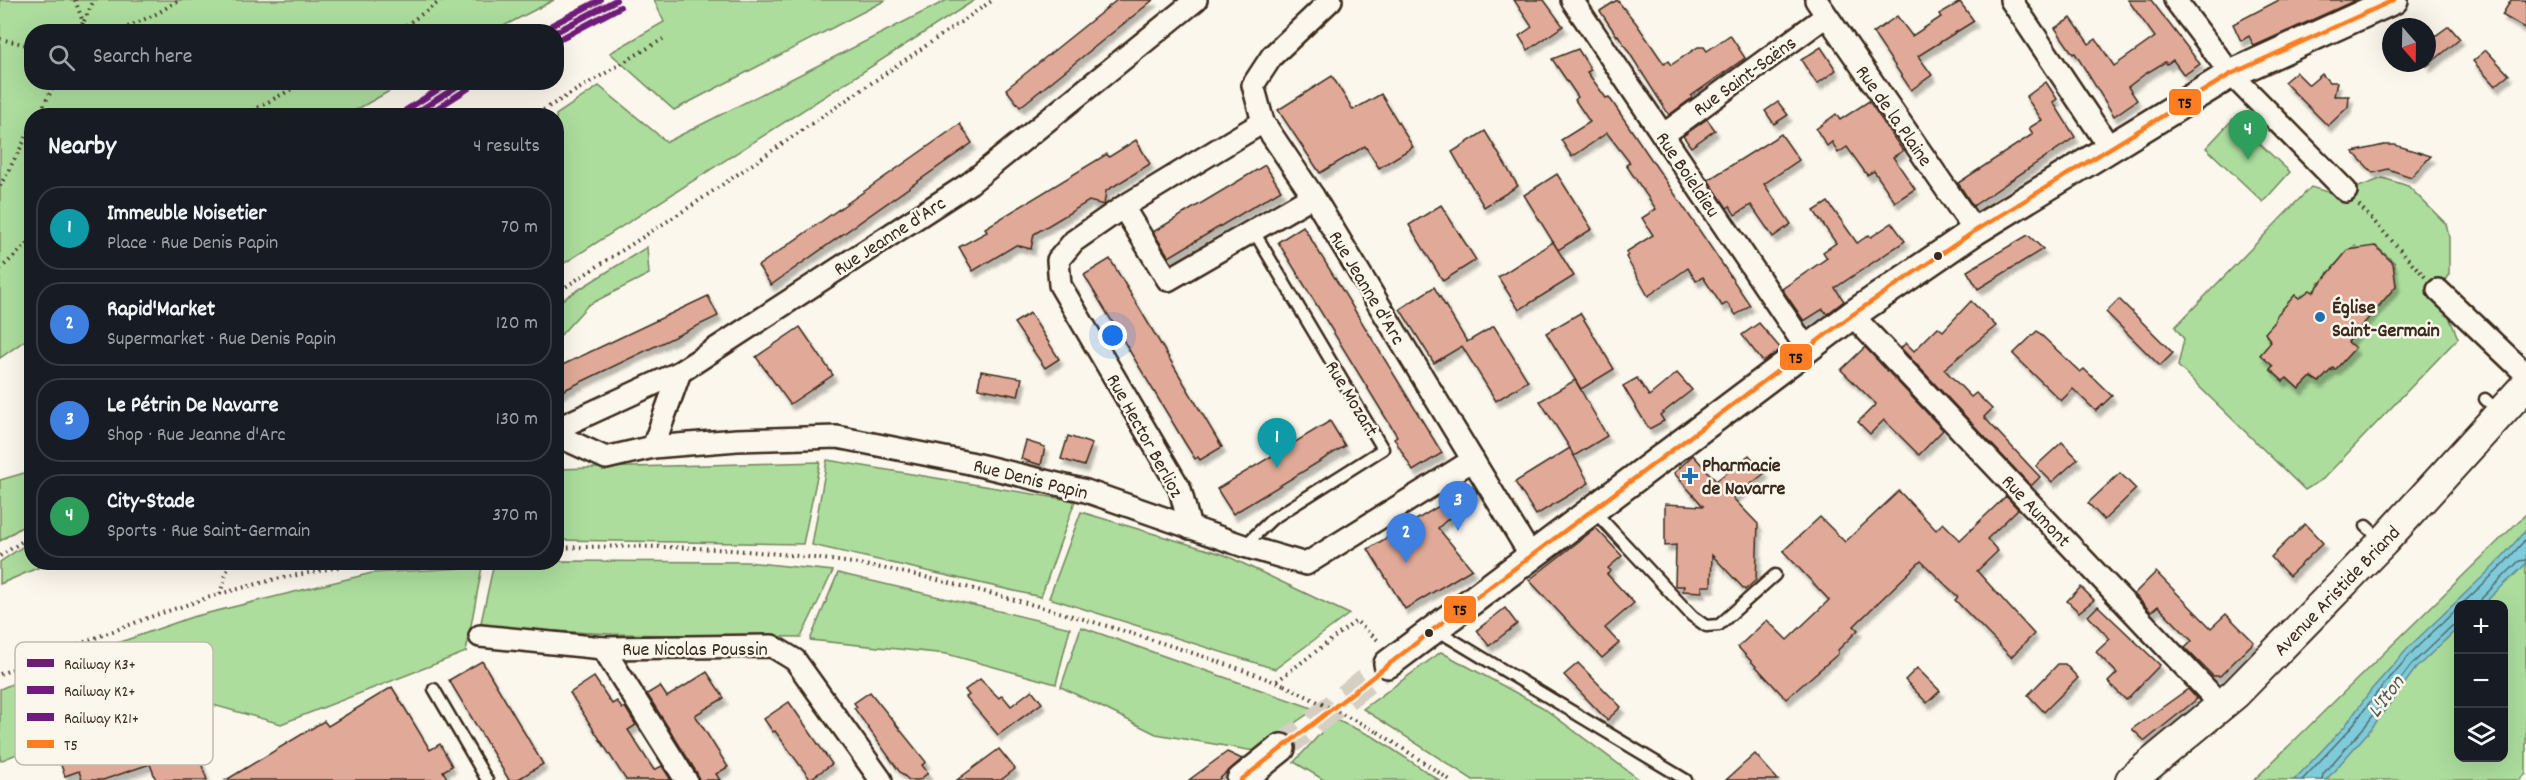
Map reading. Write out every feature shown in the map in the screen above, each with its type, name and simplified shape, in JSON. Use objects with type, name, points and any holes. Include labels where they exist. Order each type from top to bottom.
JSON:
[{"type":"main road","name":"Avenue Aristide Briand","points":[[2131,780],[2222,706],[2374,534],[2493,406],[2526,385]]},
{"type":"street","name":"Rue Jeanne d'Arc","points":[[564,425],[680,372],[970,183],[1196,0]]},
{"type":"street","name":"Rue Jeanne d'Arc","points":[[1331,0],[1272,56],[1253,85],[1263,122],[1313,196],[1531,556]]},
{"type":"street","name":"Rue Boieldieu","points":[[1572,0],[1807,349]]},
{"type":"street","points":[[2011,0],[2110,148]]},
{"type":"street","points":[[2175,0],[2231,74],[2346,191]]},
{"type":"street","points":[[1393,661],[1852,315],[1975,231],[2231,74],[2394,0]]},
{"type":"street","name":"Rue Saint-Saëns","points":[[1663,135],[1821,8]]},
{"type":"street","name":"Rue de la Plaine","points":[[1821,8],[1975,231]]},
{"type":"street","points":[[1263,122],[1123,207],[1168,280],[1313,196]]},
{"type":"street","name":"Rue Hector Berlioz","points":[[1123,207],[1074,241],[1058,260],[1060,285],[1180,489],[1190,528]]},
{"type":"street","points":[[2438,290],[2526,374]]},
{"type":"street","name":"Rue Aumont","points":[[1852,315],[2222,706]]},
{"type":"street","points":[[653,447],[680,372]]},
{"type":"street","name":"Rue Denis Papin","points":[[564,439],[606,458],[653,447],[737,440],[837,437],[970,463],[1086,491],[1244,546],[1306,564],[1473,460]]},
{"type":"street","name":"Rue Nicolas Poussin","points":[[480,636],[603,648],[772,646],[795,660],[881,780]]},
{"type":"street","points":[[603,648],[686,780]]},
{"type":"street","points":[[1241,780],[1281,748]]},
{"type":"lane","name":"Rue Mozart","points":[[1244,546],[1272,519],[1383,449],[1253,230]]},
{"type":"lane","points":[[1593,510],[1692,616],[1706,626],[1719,625],[1775,575]]},
{"type":"lane","points":[[1434,629],[1686,780]]},
{"type":"lane","points":[[434,689],[487,780]]},
{"type":"path","points":[[75,0],[83,22]]},
{"type":"path","points":[[83,22],[94,0]]},
{"type":"path","points":[[134,24],[179,0]]},
{"type":"path","points":[[408,24],[442,0]]},
{"type":"path","points":[[564,288],[694,204],[993,0]]},
{"type":"path","points":[[0,39],[24,44]]},
{"type":"path","points":[[547,108],[663,39]]},
{"type":"path","points":[[42,108],[52,90]]},
{"type":"path","points":[[257,108],[290,90]]},
{"type":"path","points":[[0,186],[24,142]]},
{"type":"path","points":[[2346,191],[2438,290]]},
{"type":"path","points":[[0,269],[24,247]]},
{"type":"path","points":[[0,556],[24,540]]},
{"type":"path","points":[[564,548],[624,545],[756,551],[896,571],[987,592],[1137,634],[1284,685],[1378,732],[1450,780]]},
{"type":"path","points":[[219,594],[227,570]]},
{"type":"path","points":[[84,642],[219,594],[276,579],[323,570]]},
{"type":"path","points":[[1276,682],[1356,621],[1393,661]]},
{"type":"path","points":[[0,674],[15,668]]},
{"type":"green space","points":[[0,0],[554,0],[508,24],[24,24],[24,90],[392,90],[359,108],[24,108],[24,341],[0,358]]},
{"type":"green space","points":[[654,0],[886,0],[674,110],[610,53],[664,22]]},
{"type":"green space","points":[[947,0],[975,0],[564,264],[564,110],[599,86],[667,142]]},
{"type":"green space","points":[[2233,119],[2290,172],[2263,202],[2206,148]]},
{"type":"green space","points":[[2383,178],[2408,186],[2446,224],[2449,237],[2449,274],[2438,291],[2458,338],[2323,479],[2305,490],[2178,366],[2184,339],[2175,327],[2311,187],[2337,195]],"holes":[[[2355,246],[2368,257],[2372,252],[2371,247],[2376,246],[2395,263],[2395,267],[2388,267],[2396,284],[2387,291],[2388,296],[2385,294],[2379,301],[2380,306],[2377,303],[2373,313],[2344,339],[2335,370],[2326,372],[2320,382],[2312,375],[2299,389],[2285,377],[2283,381],[2270,370],[2274,367],[2273,340],[2266,336],[2275,326],[2274,321],[2295,295],[2305,303],[2321,286],[2318,283],[2323,284],[2329,277],[2328,272],[2331,275],[2337,267],[2335,265],[2337,263],[2340,265],[2345,254],[2348,257]]]},
{"type":"green space","points":[[647,247],[649,274],[588,305],[564,331],[564,299]]},
{"type":"green space","points":[[827,460],[1075,501],[1041,597],[812,545]]},
{"type":"green space","points":[[820,462],[803,544],[564,540],[564,469]]},
{"type":"green space","points":[[24,473],[24,526],[0,541],[0,480]]},
{"type":"green space","points":[[1081,512],[1225,555],[1349,614],[1275,669],[1049,598]]},
{"type":"green space","points":[[2526,514],[2526,774],[2520,780],[2254,780]]},
{"type":"green space","points":[[24,546],[24,570],[33,570],[0,584],[0,562]]},
{"type":"green space","points":[[564,561],[747,562],[833,571],[801,637],[612,634],[480,627],[492,570],[564,570]]},
{"type":"green space","points":[[481,570],[466,652],[281,724],[213,705],[213,642],[120,642],[192,617],[372,573]]},
{"type":"green space","points":[[838,573],[1070,628],[1056,684],[947,654],[810,640]]},
{"type":"green space","points":[[1081,627],[1315,709],[1254,751],[1156,734],[1061,687]]},
{"type":"green space","points":[[1441,652],[1542,707],[1640,780],[1473,780],[1363,709]]},
{"type":"green space","points":[[15,683],[15,755],[0,761],[0,689]]},
{"type":"green space","points":[[1334,719],[1374,737],[1439,780],[1324,780],[1294,762]]},
{"type":"water","points":[[2526,530],[2526,564],[2487,600],[2458,600],[2494,566]]},
{"type":"water","name":"L'Iton","points":[[2454,604],[2454,632],[2416,668],[2371,729],[2326,780],[2294,780],[2345,726],[2371,690],[2410,646]]},
{"type":"building","points":[[1117,0],[1153,0],[1020,107],[1006,89]]},
{"type":"building","points":[[1514,0],[1544,0],[1563,26],[1528,50],[1519,36],[1532,27]]},
{"type":"building","points":[[1617,0],[1664,64],[1668,61],[1671,65],[1698,47],[1704,47],[1707,51],[1730,35],[1745,58],[1691,96],[1692,98],[1669,115],[1600,11]]},
{"type":"building","points":[[2128,0],[2151,0],[2200,64],[2184,75],[2173,60],[2145,74],[2128,87],[2137,100],[2114,116],[2075,53],[2073,54],[2055,28],[2071,18],[2089,44],[2096,39],[2114,66],[2155,37]]},
{"type":"building","points":[[2279,0],[2356,0],[2254,46],[2249,36],[2241,41],[2233,24]]},
{"type":"building","points":[[2511,0],[2526,0],[2526,29],[2502,15]]},
{"type":"building","points":[[1960,2],[1974,21],[1918,56],[1932,75],[1911,90],[1873,33],[1897,16],[1912,36],[1941,17],[1939,14]]},
{"type":"building","points":[[2449,26],[2460,39],[2436,59],[2436,35]]},
{"type":"building","points":[[1821,47],[1836,70],[1817,84],[1801,60]]},
{"type":"building","points":[[1578,49],[1591,70],[1587,72],[1606,98],[1609,97],[1750,305],[1736,315],[1727,303],[1722,306],[1703,277],[1696,281],[1688,268],[1648,296],[1626,257],[1628,255],[1626,252],[1653,235],[1642,218],[1656,209],[1626,165],[1630,163],[1607,133],[1572,157],[1561,140],[1590,122],[1575,100],[1578,97],[1552,59]]},
{"type":"building","points":[[2486,50],[2509,75],[2495,86],[2473,61]]},
{"type":"building","points":[[2296,72],[2309,85],[2322,74],[2329,82],[2337,82],[2334,96],[2349,96],[2348,107],[2328,126],[2284,82]]},
{"type":"building","points":[[1332,76],[1353,110],[1381,94],[1413,147],[1379,168],[1365,146],[1320,173],[1278,110]]},
{"type":"building","points":[[2046,82],[2057,99],[2053,102],[2075,137],[1973,206],[1958,183],[2033,134],[2029,128],[2042,120],[2026,97]]},
{"type":"building","points":[[1869,101],[1903,151],[1893,157],[1915,189],[1895,202],[1874,171],[1867,175],[1847,147],[1838,153],[1832,142],[1827,146],[1816,129],[1836,114],[1840,120]]},
{"type":"building","points":[[1778,102],[1788,115],[1774,124],[1765,111]]},
{"type":"building","points":[[1707,119],[1715,130],[1691,147],[1683,136]]},
{"type":"building","points":[[960,124],[972,143],[771,285],[758,266]]},
{"type":"building","points":[[1485,131],[1518,186],[1484,207],[1452,152]]},
{"type":"building","points":[[1781,134],[1799,160],[1764,184],[1791,224],[1773,237],[1751,205],[1735,215],[1730,206],[1727,208],[1708,180]]},
{"type":"building","points":[[1136,140],[1150,164],[1106,191],[1104,205],[1089,201],[1034,234],[1031,249],[1016,245],[973,271],[959,247],[987,232],[985,228],[1107,154],[1109,157]]},
{"type":"building","points":[[2384,145],[2395,145],[2431,156],[2411,177],[2388,169],[2373,173],[2353,152]]},
{"type":"building","points":[[1265,165],[1281,190],[1169,257],[1153,232]]},
{"type":"building","points":[[1557,174],[1592,229],[1558,250],[1524,195]]},
{"type":"building","points":[[1828,202],[1857,243],[1892,223],[1905,241],[1835,288],[1844,301],[1827,314],[1823,309],[1804,321],[1782,289],[1827,258],[1823,252],[1836,243],[1814,211]]},
{"type":"building","points":[[1441,205],[1476,260],[1443,281],[1409,225]]},
{"type":"building","points":[[1303,226],[1442,453],[1413,471],[1394,438],[1397,436],[1278,242]]},
{"type":"building","points":[[2028,235],[2043,249],[1978,289],[1967,271]]},
{"type":"building","points":[[1553,242],[1574,276],[1519,310],[1498,277]]},
{"type":"building","name":"Église Saint-Germain","points":[[2375,246],[2393,263],[2396,286],[2348,342],[2355,348],[2335,370],[2333,368],[2319,382],[2311,377],[2299,389],[2287,378],[2283,381],[2270,369],[2273,366],[2260,355],[2271,342],[2265,333],[2274,323],[2276,316],[2295,295],[2299,298],[2310,290],[2313,292],[2348,250]]},
{"type":"building","points":[[1110,259],[1222,447],[1200,460],[1198,457],[1195,459],[1084,275]]},
{"type":"building","points":[[1434,287],[1467,342],[1494,326],[1528,381],[1496,401],[1462,346],[1434,363],[1400,309]]},
{"type":"building","points":[[708,296],[718,316],[564,390],[564,364]]},
{"type":"building","points":[[2119,299],[2173,353],[2160,366],[2106,312]]},
{"type":"building","points":[[1971,301],[1996,326],[1944,369],[1971,397],[1976,393],[1992,409],[1984,417],[2040,477],[2031,486],[1901,348],[1906,343],[1914,351],[1938,327],[1943,331]]},
{"type":"building","points":[[1030,313],[1059,359],[1045,368],[1014,323]]},
{"type":"building","points":[[1580,313],[1614,369],[1581,389],[1546,333]]},
{"type":"building","points":[[1759,323],[1781,349],[1763,362],[1742,335]]},
{"type":"building","points":[[800,327],[833,375],[790,404],[756,357]]},
{"type":"building","points":[[2037,331],[2080,372],[2084,369],[2112,396],[2096,411],[2073,389],[2061,401],[2013,354]]},
{"type":"building","points":[[1865,347],[1943,430],[1919,455],[1884,420],[1870,434],[1858,422],[1876,404],[1841,370]]},
{"type":"building","points":[[981,371],[1022,378],[1018,396],[978,388]]},
{"type":"building","points":[[1677,373],[1692,390],[1660,415],[1664,421],[1649,429],[1623,386],[1637,378],[1649,396]]},
{"type":"building","points":[[1575,380],[1607,436],[1574,456],[1570,449],[1589,483],[1536,515],[1515,482],[1570,448],[1540,401]]},
{"type":"building","points":[[1330,421],[1345,446],[1233,514],[1217,489]]},
{"type":"building","points":[[1068,436],[1092,444],[1084,466],[1061,459]]},
{"type":"building","points":[[1026,441],[1045,447],[1041,465],[1021,459]]},
{"type":"building","points":[[2062,442],[2078,459],[2052,482],[2036,466]]},
{"type":"building","points":[[1693,455],[1716,481],[1749,455],[1765,473],[1733,498],[1758,524],[1756,580],[1745,590],[1712,555],[1711,586],[1702,586],[1702,592],[1683,591],[1684,586],[1675,586],[1676,545],[1665,546],[1665,504],[1703,506],[1674,473]]},
{"type":"building","points":[[2120,473],[2136,489],[2104,520],[2088,503]]},
{"type":"building","points":[[1472,486],[1477,493],[1438,528],[1472,569],[1405,609],[1368,549]]},
{"type":"building","points":[[1899,491],[1936,530],[1943,523],[1960,540],[2006,496],[2018,509],[1987,539],[1998,551],[1977,571],[2034,634],[2011,657],[1955,600],[1958,597],[1921,561],[1854,626],[1858,630],[1838,650],[1838,654],[1786,699],[1738,647],[1767,620],[1787,640],[1829,600],[1783,551],[1820,517],[1845,542]]},
{"type":"building","points":[[2305,524],[2323,543],[2289,576],[2271,557]]},
{"type":"building","points":[[1596,528],[1622,556],[1608,568],[1611,571],[1607,574],[1634,603],[1605,628],[1619,643],[1602,658],[1529,580]]},
{"type":"building","points":[[2156,572],[2211,628],[2226,614],[2254,642],[2220,676],[2213,676],[2185,648],[2192,641],[2158,606],[2151,612],[2134,594]]},
{"type":"building","points":[[2081,587],[2094,600],[2079,612],[2067,601]]},
{"type":"building","points":[[2098,606],[2160,665],[2126,700],[2108,682],[2117,673],[2096,652],[2110,639],[2088,616]]},
{"type":"building","points":[[1505,608],[1517,624],[1489,646],[1477,630]]},
{"type":"building","points":[[482,661],[543,764],[517,780],[509,780],[449,680]]},
{"type":"building","points":[[1578,663],[1621,707],[1607,720],[1564,675]]},
{"type":"building","points":[[2058,664],[2065,664],[2078,678],[2044,712],[2028,695]]},
{"type":"building","points":[[1917,668],[1940,691],[1927,703],[1905,680]]},
{"type":"building","points":[[707,672],[724,698],[695,715],[728,767],[716,774],[720,780],[699,780],[697,773],[647,694],[660,686],[667,697]]},
{"type":"building","points":[[594,677],[612,704],[617,701],[622,709],[625,707],[636,725],[628,730],[654,770],[662,766],[671,780],[626,780],[570,693]]},
{"type":"building","points":[[980,679],[999,698],[1002,695],[1011,706],[1032,690],[1042,703],[998,735],[966,697],[969,695],[965,690]]},
{"type":"building","points":[[392,687],[430,750],[440,744],[452,766],[443,771],[448,780],[226,780],[324,721],[328,726]]},
{"type":"building","points":[[2188,689],[2197,699],[2145,741],[2132,729]]},
{"type":"building","points":[[870,692],[926,762],[922,765],[928,773],[919,780],[909,780],[899,771],[854,708],[857,707],[854,703]]},
{"type":"building","points":[[789,702],[832,764],[810,779],[764,719]]},
{"type":"building","points":[[999,749],[1015,769],[1001,780],[957,780]]},
{"type":"building","points":[[1227,752],[1242,759],[1218,780],[1189,780]]},
{"type":"building","points":[[1755,754],[1778,780],[1726,780]]},
{"type":"building","points":[[61,765],[147,765],[103,780],[82,780],[79,771],[65,776]]},
{"type":"building","points":[[150,765],[202,765],[207,780],[156,780]]},
{"type":"tunnel","points":[[1281,748],[1388,664]]},
{"type":"rail line","name":"K21+","points":[[554,24],[600,0]]},
{"type":"rail line","name":"K3+","points":[[564,28],[616,0]]},
{"type":"rail line","name":"K2+","points":[[564,37],[620,7]]},
{"type":"rail line","name":"K21+","points":[[409,108],[437,90]]},
{"type":"rail line","name":"K3+","points":[[423,108],[452,90]]},
{"type":"rail line","name":"K2+","points":[[438,108],[466,90]]},
{"type":"transit line","name":"T5","points":[[1241,780],[1434,629],[1852,315],[1975,231],[2231,74],[2394,0]]},
{"type":"place","name":"City-Stade","points":[[2248,160]]},
{"type":"place","name":"Église Saint-Germain","points":[[2320,317]]},
{"type":"place","name":"Immeuble Noisetier","points":[[1277,468]]},
{"type":"place","name":"Pharmacie de Navarre","points":[[1690,476]]},
{"type":"place","name":"Le Pétrin De Navarre","points":[[1458,531]]},
{"type":"place","name":"Rapid'Market","points":[[1406,563]]}]
